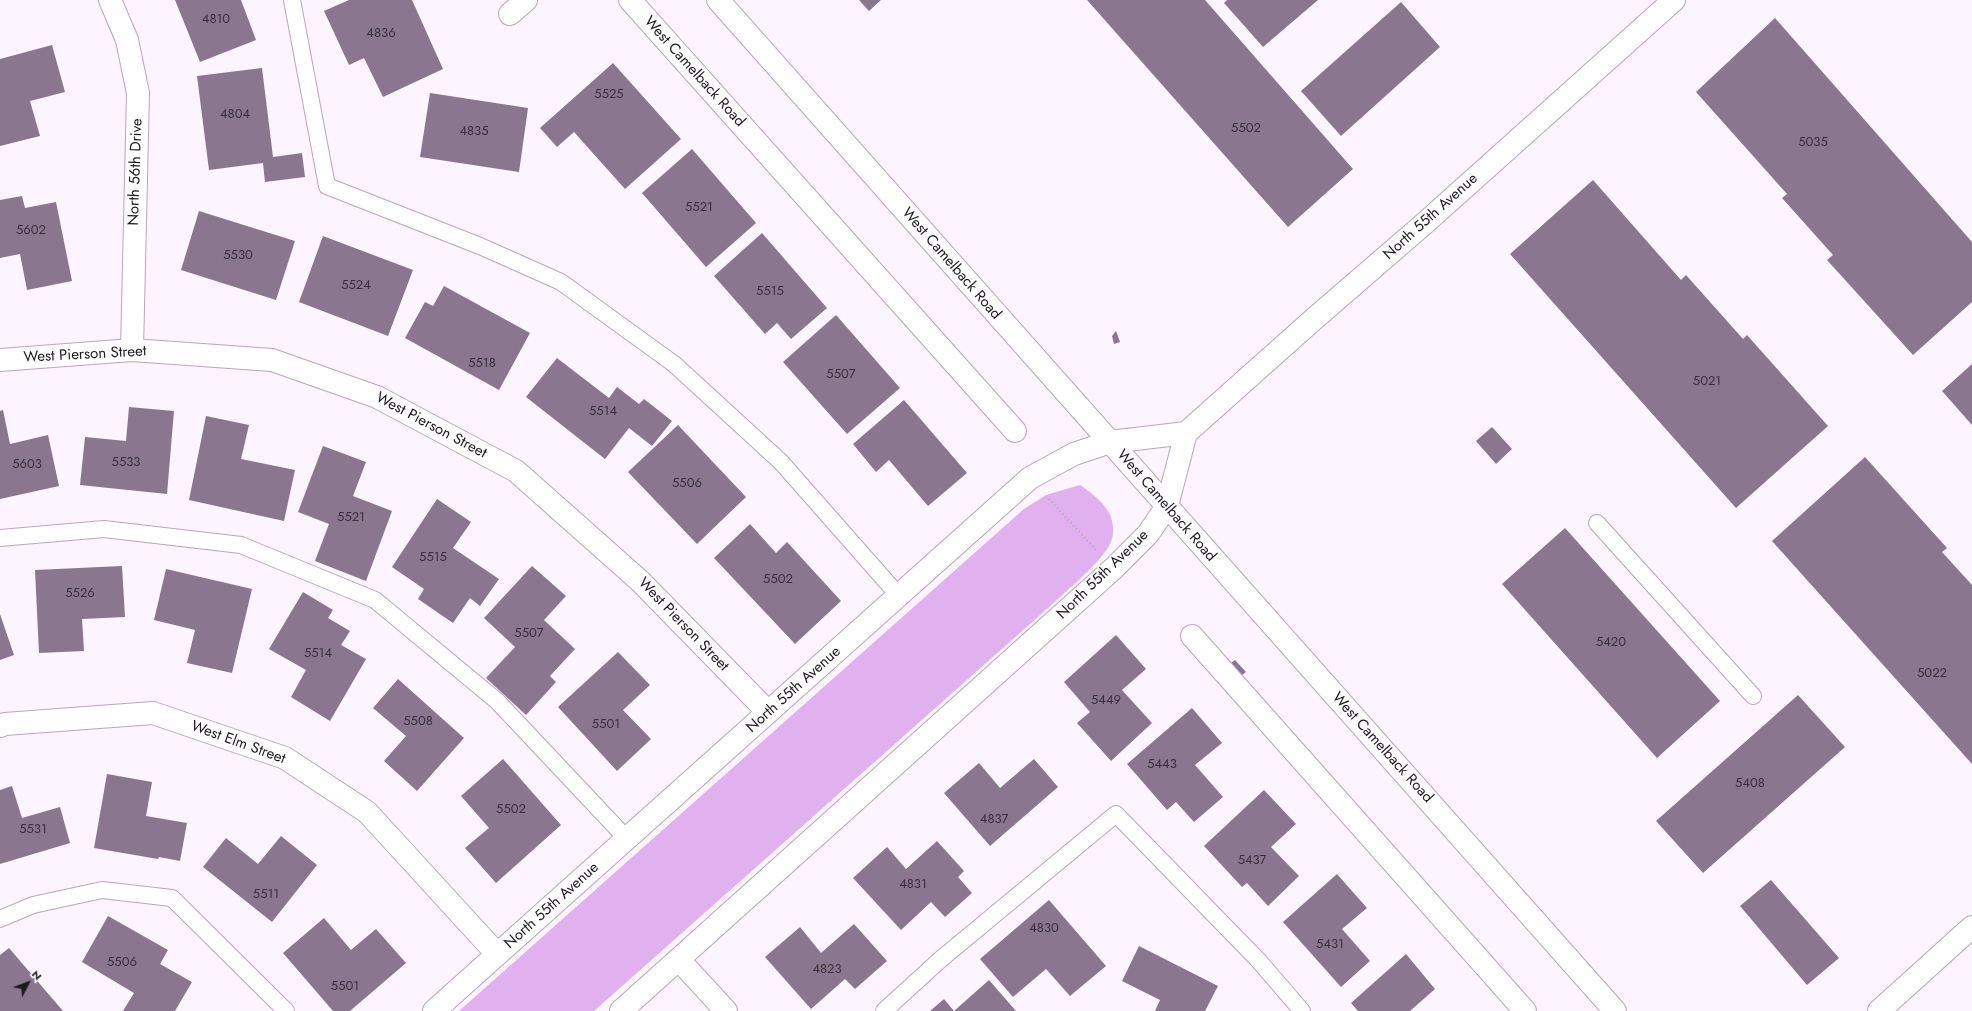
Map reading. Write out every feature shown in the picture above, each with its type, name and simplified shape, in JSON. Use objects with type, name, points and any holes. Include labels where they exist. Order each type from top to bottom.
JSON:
[{"type":"street","name":"North 56th Drive","points":[[110,0],[127,40],[138,93],[132,350]]},
{"type":"street","points":[[510,14],[526,0]]},
{"type":"street","name":"West Camelback Road","points":[[630,0],[1015,430]]},
{"type":"street","name":"West Camelback Road","points":[[718,0],[1616,1011]]},
{"type":"street","name":"North 55th Avenue","points":[[621,1011],[1114,568],[1148,534],[1167,506],[1186,433],[1314,319],[1426,223],[1674,0]]},
{"type":"street","name":"West Pierson Street","points":[[0,360],[132,350],[272,360],[377,397],[516,471],[640,581],[768,712]]},
{"type":"street","name":"North 55th Avenue","points":[[434,1011],[1030,478],[1074,454],[1110,442],[1186,433]]},
{"type":"street","points":[[1192,636],[1525,1011]]},
{"type":"street","name":"West Elm Street","points":[[0,726],[5,724],[153,713],[286,758],[367,812],[498,954]]},
{"type":"street","points":[[1879,1011],[1972,927]]},
{"type":"street","points":[[679,960],[726,1011]]},
{"type":"lane","points":[[292,0],[327,186],[480,246],[561,282],[674,364],[781,462],[899,596]]},
{"type":"lane","points":[[1597,523],[1753,696]]},
{"type":"lane","points":[[0,538],[104,529],[241,545],[376,600],[497,701],[627,839]]},
{"type":"lane","points":[[884,1011],[941,959],[1116,814],[1259,961],[1302,1011]]},
{"type":"lane","points":[[0,919],[33,905],[102,890],[172,898],[286,1011]]},
{"type":"path","points":[[1047,497],[1097,552]]},
{"type":"shaded area","points":[[1080,485],[1096,497],[1109,513],[1112,521],[1113,534],[1111,542],[1097,562],[1048,608],[594,1011],[459,1011],[1024,509],[1046,495]]},
{"type":"building","points":[[175,0],[241,0],[256,40],[200,62]]},
{"type":"building","points":[[349,0],[412,0],[443,69],[383,97],[364,58],[349,65],[324,11]]},
{"type":"building","points":[[859,0],[881,0],[869,11]]},
{"type":"building","points":[[1087,0],[1205,0],[1353,169],[1288,227]]},
{"type":"building","points":[[1227,0],[1318,0],[1263,47],[1224,3]]},
{"type":"building","points":[[1401,2],[1440,47],[1341,136],[1301,91]]},
{"type":"building","points":[[1775,18],[1972,242],[1972,302],[1913,355],[1827,260],[1833,255],[1782,198],[1787,194],[1696,92]]},
{"type":"building","points":[[52,45],[65,92],[30,101],[40,136],[0,146],[0,59]]},
{"type":"building","points":[[613,63],[681,139],[625,189],[574,132],[557,147],[540,128]]},
{"type":"building","points":[[262,68],[273,157],[302,153],[305,177],[265,182],[263,163],[209,170],[197,76]]},
{"type":"building","points":[[430,93],[528,108],[519,172],[420,157]]},
{"type":"building","points":[[692,149],[756,223],[706,267],[642,193]]},
{"type":"building","points":[[1593,180],[1681,280],[1686,275],[1743,339],[1747,335],[1828,426],[1736,508],[1510,254]]},
{"type":"building","points":[[22,196],[25,208],[56,202],[72,281],[27,290],[20,254],[0,258],[0,200]]},
{"type":"building","points":[[199,211],[295,241],[276,300],[181,270]]},
{"type":"building","points":[[762,233],[827,308],[791,339],[777,323],[765,334],[714,276]]},
{"type":"building","points":[[323,236],[413,270],[388,336],[299,302]]},
{"type":"building","points":[[444,286],[530,333],[499,390],[405,338],[425,302],[433,306]]},
{"type":"building","points":[[836,315],[900,388],[847,434],[783,362]]},
{"type":"building","points":[[1116,331],[1120,342],[1114,344],[1112,336]]},
{"type":"building","points":[[557,358],[609,398],[617,387],[639,404],[644,399],[672,421],[652,446],[629,428],[605,459],[526,397]]},
{"type":"building","points":[[1972,364],[1972,425],[1942,391]]},
{"type":"building","points":[[904,400],[967,473],[928,506],[889,460],[876,472],[853,444]]},
{"type":"building","points":[[129,407],[174,411],[167,494],[80,485],[85,437],[126,441]]},
{"type":"building","points":[[3,410],[10,444],[48,435],[59,486],[0,499],[0,411]]},
{"type":"building","points":[[206,416],[249,425],[241,459],[295,470],[284,521],[189,500]]},
{"type":"building","points":[[678,425],[746,497],[697,544],[628,472]]},
{"type":"building","points":[[1492,427],[1512,449],[1496,464],[1476,441]]},
{"type":"building","points":[[323,446],[366,462],[353,496],[392,511],[366,581],[315,561],[329,524],[298,512]]},
{"type":"building","points":[[1865,457],[1947,548],[1942,552],[1972,585],[1972,764],[1772,541]]},
{"type":"building","points":[[437,499],[471,522],[453,548],[499,579],[480,606],[470,598],[453,623],[418,599],[424,589],[392,567]]},
{"type":"building","points":[[750,524],[776,553],[787,542],[841,601],[795,644],[714,558]]},
{"type":"building","points":[[1565,528],[1720,701],[1657,758],[1502,584]]},
{"type":"building","points":[[122,566],[125,617],[82,619],[84,651],[39,653],[35,570]]},
{"type":"building","points":[[532,566],[566,596],[544,620],[575,649],[550,676],[556,682],[526,715],[486,678],[515,647],[484,618]]},
{"type":"building","points":[[166,569],[252,589],[232,673],[187,663],[195,630],[154,620]]},
{"type":"building","points":[[303,592],[333,610],[328,618],[350,631],[341,645],[366,659],[330,721],[291,697],[306,670],[269,649]]},
{"type":"building","points":[[0,614],[14,655],[0,660]]},
{"type":"building","points":[[1116,635],[1146,669],[1122,690],[1152,723],[1111,761],[1077,723],[1090,712],[1064,682]]},
{"type":"building","points":[[618,652],[650,685],[623,710],[651,739],[617,771],[558,707]]},
{"type":"building","points":[[1235,660],[1246,672],[1242,675],[1231,663]]},
{"type":"building","points":[[398,679],[464,738],[417,791],[384,761],[406,736],[373,708]]},
{"type":"building","points":[[1798,695],[1845,747],[1703,873],[1656,821]]},
{"type":"building","points":[[1192,708],[1222,743],[1195,765],[1223,797],[1194,822],[1176,802],[1167,810],[1127,764]]},
{"type":"building","points":[[503,759],[561,825],[496,883],[465,848],[489,828],[461,796]]},
{"type":"building","points":[[1034,759],[1058,787],[990,846],[944,793],[979,763],[1000,788]]},
{"type":"building","points":[[107,774],[152,782],[146,816],[187,823],[180,861],[159,857],[158,859],[94,848]]},
{"type":"building","points":[[12,786],[22,818],[60,807],[70,843],[0,864],[0,790]]},
{"type":"building","points":[[1264,790],[1296,824],[1271,847],[1299,876],[1268,906],[1247,883],[1242,887],[1204,846]]},
{"type":"building","points":[[281,836],[317,865],[272,922],[203,867],[226,838],[258,864]]},
{"type":"building","points":[[937,841],[964,871],[958,877],[972,893],[945,917],[931,902],[901,930],[853,878],[887,847],[906,869]]},
{"type":"building","points":[[1337,874],[1367,908],[1342,929],[1370,961],[1341,987],[1283,922]]},
{"type":"building","points":[[1771,880],[1839,958],[1807,985],[1740,906]]},
{"type":"building","points":[[1049,900],[1106,966],[1070,996],[1046,969],[1013,997],[980,959]]},
{"type":"building","points":[[108,916],[168,950],[160,964],[192,982],[175,1011],[123,1011],[134,993],[82,962]]},
{"type":"building","points":[[324,918],[351,950],[376,929],[406,963],[350,1011],[333,1011],[283,953]]},
{"type":"building","points":[[854,924],[887,961],[855,989],[845,979],[811,1009],[765,957],[800,927],[821,953]]},
{"type":"building","points":[[1139,946],[1218,986],[1205,1011],[1155,1011],[1160,1000],[1122,981]]},
{"type":"building","points":[[9,948],[63,1011],[0,1011],[0,955]]},
{"type":"building","points":[[1406,954],[1435,989],[1410,1011],[1358,1011],[1351,1003]]},
{"type":"building","points":[[989,980],[1016,1011],[954,1011]]},
{"type":"building","points":[[944,999],[954,1011],[930,1011]]}]
